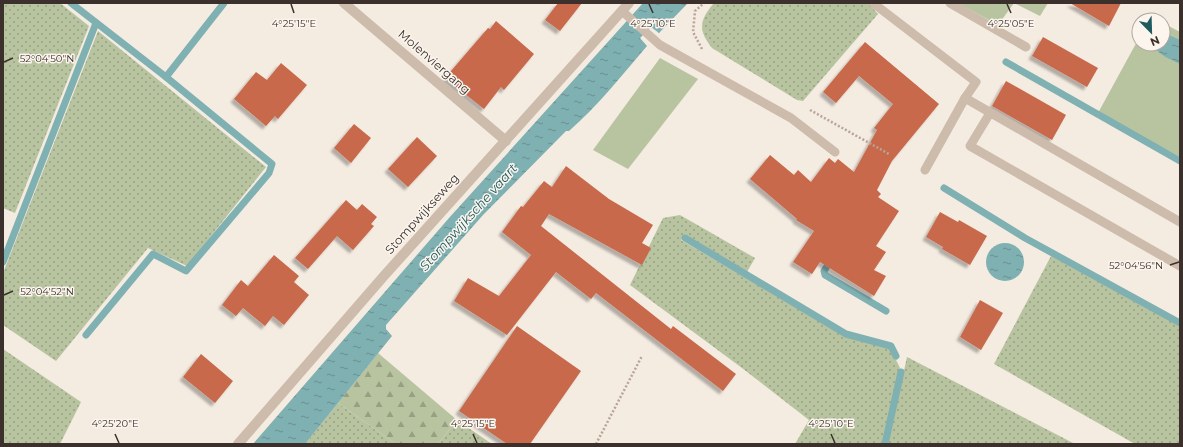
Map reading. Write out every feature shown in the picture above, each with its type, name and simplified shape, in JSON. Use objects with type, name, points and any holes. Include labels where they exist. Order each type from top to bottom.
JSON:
[{"type":"street","name":"Molenviergang","points":[[344,3],[506,141]]},
{"type":"street","name":"Stompwijkseweg","points":[[238,444],[383,277],[624,14],[629,3]]},
{"type":"lane","points":[[873,3],[976,82],[965,98],[925,170]]},
{"type":"lane","points":[[950,3],[1026,47]]},
{"type":"lane","points":[[624,14],[660,45],[791,118],[835,152]]},
{"type":"lane","points":[[965,98],[1180,222]]},
{"type":"lane","points":[[990,113],[970,146],[1180,266]]},
{"type":"path","points":[[702,50],[693,32],[695,11],[704,3]]},
{"type":"path","points":[[806,108],[889,154]]},
{"type":"path","points":[[596,444],[642,356]]},
{"type":"green space","points":[[3,3],[60,3],[89,26],[15,213],[3,208]]},
{"type":"green space","points":[[714,3],[868,3],[878,14],[803,101],[797,100],[712,48],[704,36],[702,26],[705,15]]},
{"type":"green space","points":[[958,3],[1014,3],[998,25]]},
{"type":"green space","points":[[1014,3],[1048,3],[1040,16]]},
{"type":"green space","points":[[1171,27],[1180,32],[1180,157],[1098,113],[1131,52],[1171,52]]},
{"type":"green space","points":[[98,31],[266,167],[187,266],[148,248],[56,361],[3,325],[3,273]]},
{"type":"green space","points":[[660,58],[698,79],[628,169],[593,150]]},
{"type":"green space","points":[[680,215],[755,258],[747,272],[684,234],[681,240],[845,336],[890,348],[900,368],[883,444],[795,444],[809,420],[630,285],[663,218]]},
{"type":"green space","points":[[1051,256],[1180,326],[1180,444],[1135,444],[994,364]]},
{"type":"green space","points":[[3,349],[81,402],[60,444],[3,444]]},
{"type":"green space","points":[[378,353],[457,420],[438,444],[396,444],[338,403]]},
{"type":"green space","points":[[907,357],[1075,444],[888,444]]},
{"type":"green space","points":[[338,403],[396,444],[305,444]]},
{"type":"green space","points":[[457,420],[492,444],[438,444]]},
{"type":"water","name":"Stompwijksche vaart","points":[[643,3],[688,3],[659,33],[651,27],[640,38],[647,46],[610,90],[580,121],[569,131],[566,131],[483,215],[386,325],[386,329],[392,336],[305,444],[253,444],[449,218]]},
{"type":"water","points":[[1171,36],[1180,40],[1180,64],[1159,52],[1171,52]]},
{"type":"water","points":[[1005,243],[1015,246],[1021,252],[1024,262],[1021,272],[1015,278],[1005,281],[995,278],[989,272],[986,262],[989,252],[995,246]]},
{"type":"building","points":[[558,3],[582,3],[560,31],[545,20]]},
{"type":"building","points":[[1070,3],[1121,3],[1109,26]]},
{"type":"building","points":[[496,21],[534,54],[504,90],[501,87],[484,109],[445,78],[488,28],[490,29]]},
{"type":"building","points":[[1043,37],[1098,68],[1087,87],[1032,56]]},
{"type":"building","points":[[865,42],[939,104],[892,161],[877,190],[881,194],[878,197],[899,211],[876,246],[886,252],[874,270],[886,276],[874,296],[820,262],[812,274],[793,262],[814,231],[796,220],[797,219],[750,179],[770,155],[794,175],[798,170],[811,182],[829,158],[835,163],[838,159],[854,172],[877,130],[874,128],[893,104],[859,76],[836,103],[823,92]]},
{"type":"building","points":[[281,63],[307,85],[278,119],[275,116],[266,126],[234,99],[256,72],[267,80]]},
{"type":"building","points":[[1006,81],[1066,115],[1052,140],[992,106]]},
{"type":"building","points":[[354,124],[371,138],[351,163],[334,148]]},
{"type":"building","points":[[417,137],[437,156],[408,187],[388,169]]},
{"type":"building","points":[[566,166],[609,199],[653,225],[642,243],[651,248],[642,265],[549,214],[541,226],[671,329],[673,326],[736,374],[723,391],[596,293],[591,299],[556,272],[507,335],[454,301],[468,278],[499,296],[531,255],[502,232],[521,206],[523,207],[544,181],[552,187]]},
{"type":"building","points":[[346,200],[357,210],[362,204],[377,217],[371,224],[374,226],[353,250],[337,236],[308,269],[295,258]]},
{"type":"building","points":[[940,212],[958,222],[959,220],[987,236],[970,265],[942,249],[943,247],[926,237]]},
{"type":"building","points":[[274,255],[299,276],[294,282],[309,295],[284,325],[273,316],[265,326],[243,308],[236,316],[222,305],[241,280],[248,286]]},
{"type":"building","points":[[980,300],[1003,313],[981,350],[960,337]]},
{"type":"building","points":[[517,326],[581,371],[530,444],[507,444],[459,411]]},
{"type":"building","points":[[201,354],[233,381],[215,403],[183,377]]},
{"type":"waterway","points":[[71,3],[166,77],[272,164],[269,173],[186,271],[153,254],[86,335]]},
{"type":"waterway","points":[[166,77],[224,3]]},
{"type":"waterway","points":[[3,262],[96,23]]},
{"type":"waterway","points":[[1006,62],[1180,161]]},
{"type":"waterway","points":[[944,188],[1025,238],[1180,323]]},
{"type":"waterway","points":[[685,238],[846,334],[891,346],[896,356]]},
{"type":"waterway","points":[[832,258],[824,271],[825,275],[886,311]]},
{"type":"waterway","points":[[885,444],[901,372]]}]
